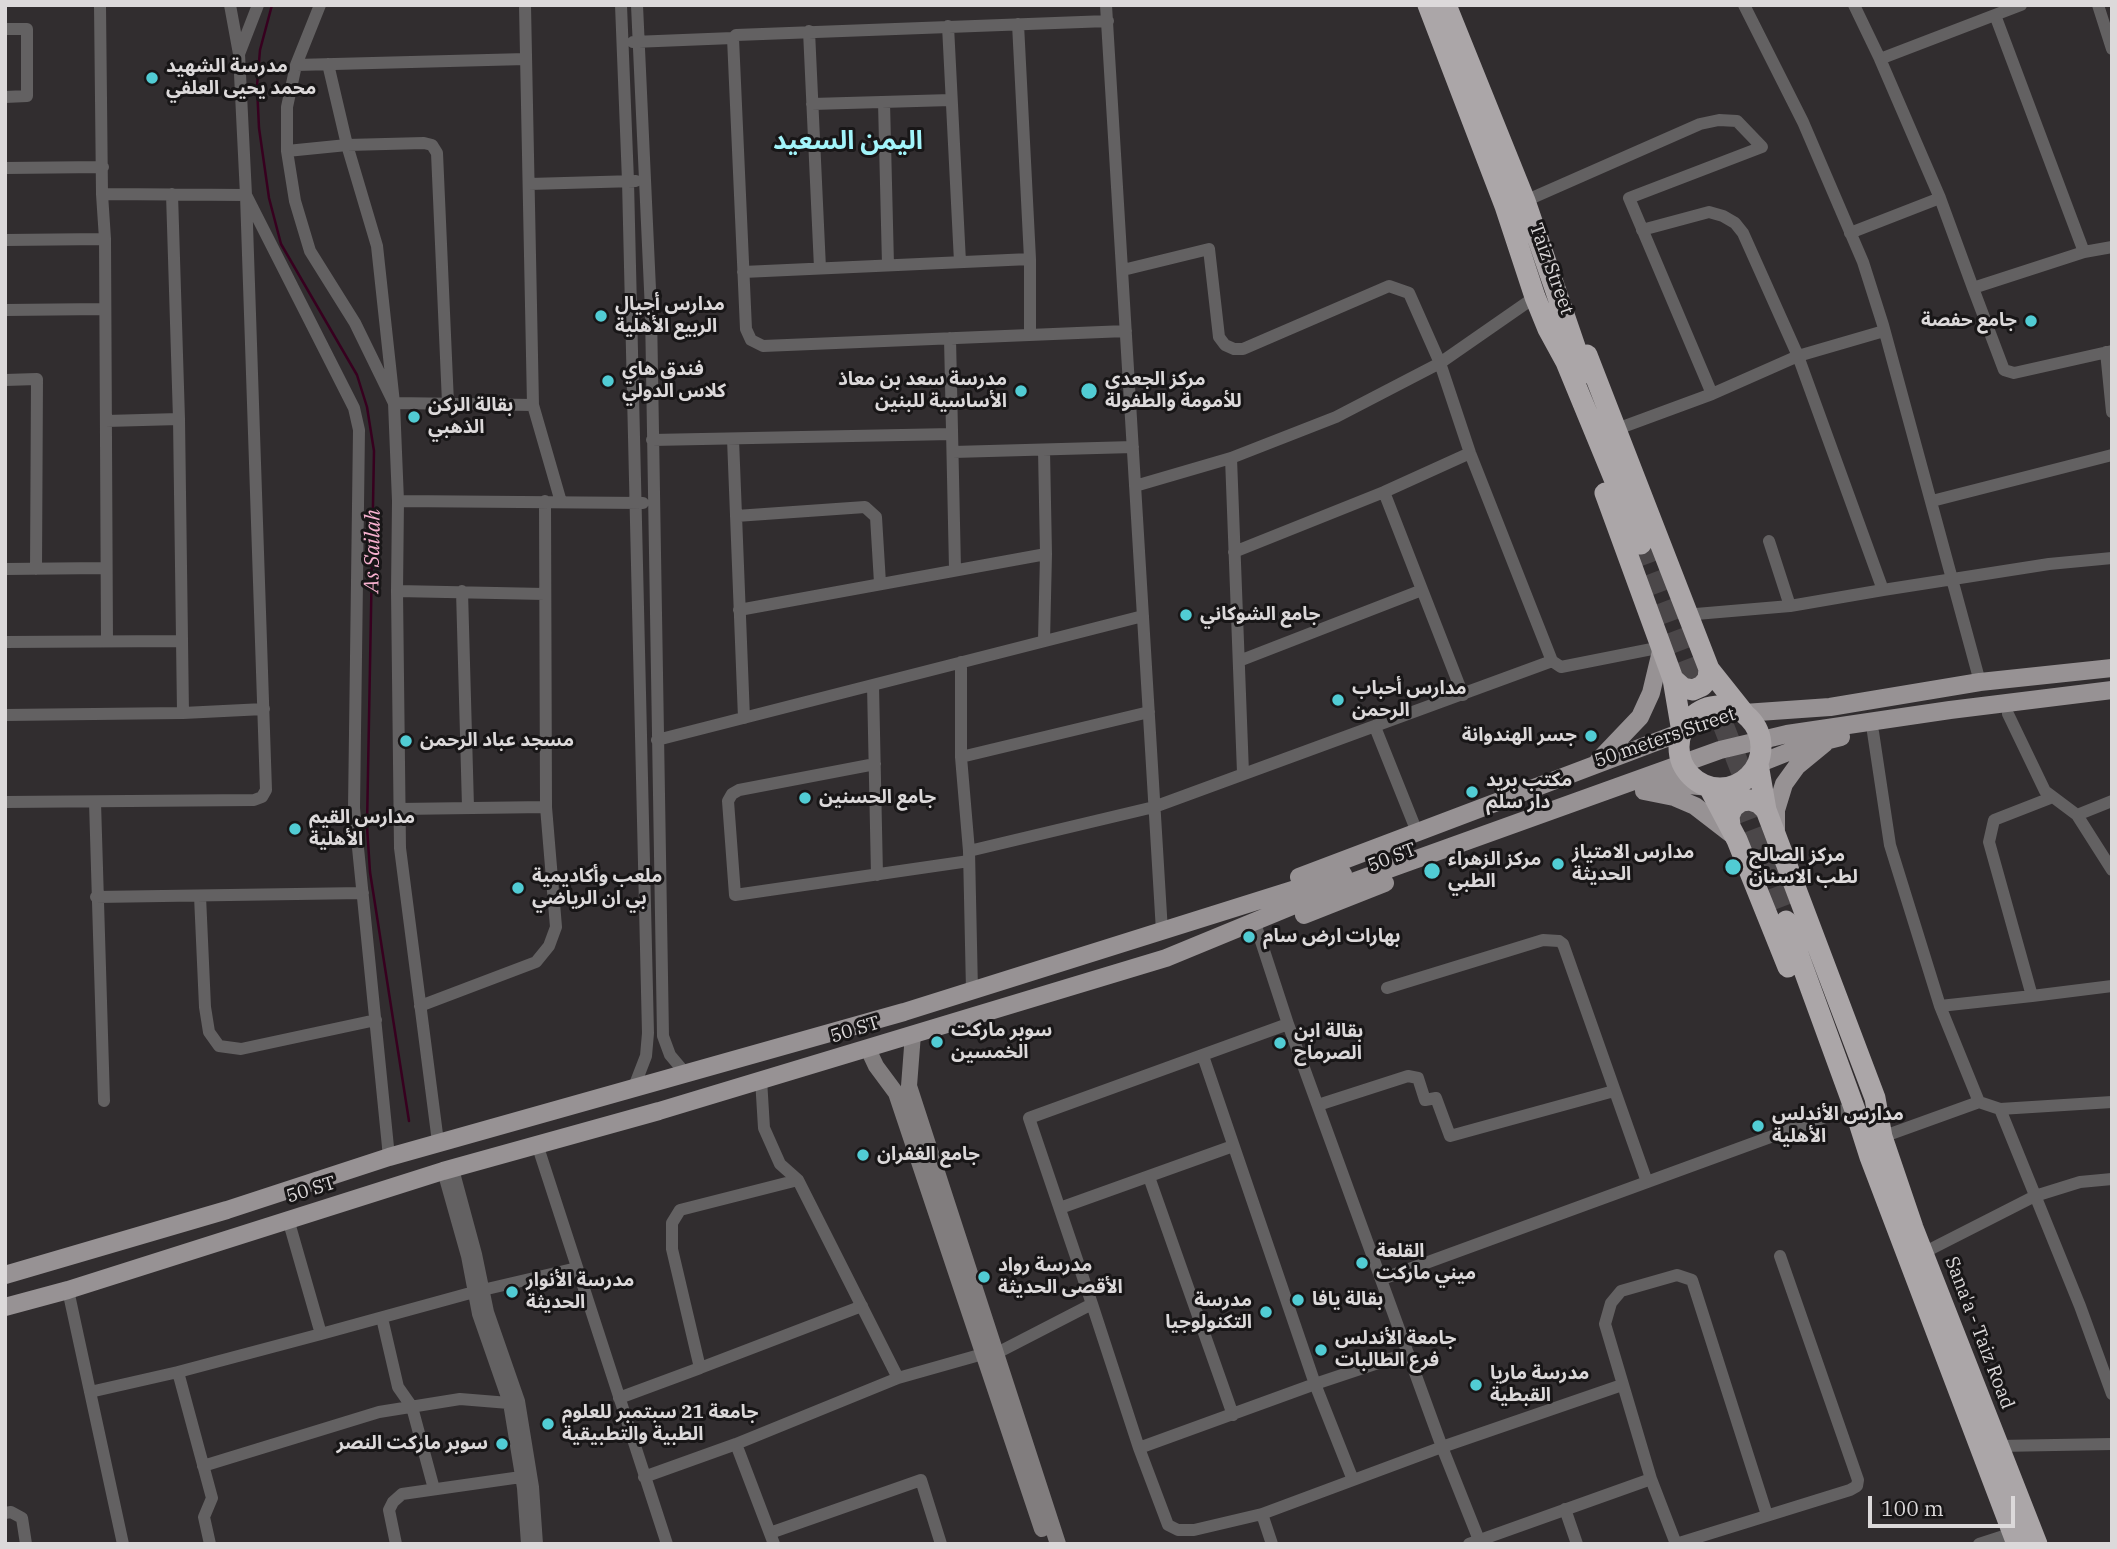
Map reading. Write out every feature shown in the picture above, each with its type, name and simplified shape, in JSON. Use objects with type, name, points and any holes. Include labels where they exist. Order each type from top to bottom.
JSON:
[{"type":"highway","name":"Taiz Street","points":[[1428,5],[1451,43],[1525,201],[1566,362],[1645,542]]},
{"type":"highway","name":"Taiz Street","points":[[1446,5],[1451,43],[1535,297],[1558,327]]},
{"type":"highway","points":[[1558,327],[1587,355],[1709,669],[1753,721],[1760,735],[1762,750],[1758,765],[1749,777],[1736,785],[1709,787],[1693,778],[1683,766],[1679,751],[1682,732],[1674,679],[1557,365],[1558,327]]},
{"type":"highway","points":[[1674,679],[1683,688],[1693,690],[1702,686],[1708,678],[1709,669]]},
{"type":"highway","points":[[1682,732],[1691,717],[1712,706],[1727,706],[1744,713]]},
{"type":"highway","name":"Sana'a - Taiz Road","points":[[1758,765],[1766,810],[1875,1098],[1882,1137],[1923,1253],[1930,1291],[2015,1538]]},
{"type":"highway","name":"Sana'a - Taiz Road","points":[[1709,787],[1734,833],[1844,1110],[1870,1157],[1930,1291],[1998,1446],[2037,1544]]},
{"type":"highway","points":[[1734,833],[1730,816],[1733,807],[1741,801],[1759,803],[1766,810]]},
{"type":"highway","name":"Sana'a - Taiz Road","points":[[1870,1157],[1791,920],[1864,1106],[1882,1137]]},
{"type":"main road","points":[[1595,764],[1640,717],[1651,693],[1662,647]]},
{"type":"main road","points":[[1744,713],[1830,707],[1980,682],[2112,668]]},
{"type":"main road","name":"50 meters Street","points":[[1255,923],[1334,883],[1716,739],[1785,724],[1948,699],[2112,680]]},
{"type":"main road","name":"50 meters Street","points":[[1248,904],[1334,883],[1720,750],[1787,734],[2112,690]]},
{"type":"main road","points":[[1758,765],[1801,747],[1831,739],[2112,700]]},
{"type":"main road","points":[[1830,707],[1824,719],[1824,726],[1831,739]]},
{"type":"main road","name":"50 ST","points":[[5,1275],[227,1210],[438,1142],[904,1012],[1248,904],[1287,881],[1682,732]]},
{"type":"main road","points":[[1776,837],[1776,810],[1784,783],[1797,766],[1831,739]]},
{"type":"main road","points":[[1613,757],[1623,761],[1629,770],[1631,780],[1627,790],[1654,792],[1695,806],[1734,833]]},
{"type":"main road","name":"50 ST","points":[[5,1307],[68,1290],[448,1170],[659,1111],[1166,958],[1255,923],[1300,916],[1627,790],[1669,783],[1709,787]]},
{"type":"main road","points":[[904,1012],[913,1034]]},
{"type":"main road","points":[[227,1210],[237,1235]]},
{"type":"street","points":[[100,5],[102,194],[106,239],[107,641]]},
{"type":"street","points":[[5,802],[254,800],[262,797],[266,790],[246,195],[239,54],[230,5]]},
{"type":"street","points":[[239,54],[258,5]]},
{"type":"street","points":[[320,5],[296,65],[287,107],[287,151],[295,201],[310,251],[355,323],[394,403]]},
{"type":"street","points":[[524,5],[533,405],[561,502]]},
{"type":"street","points":[[621,5],[628,181],[648,1033],[646,1056],[634,1087]]},
{"type":"street","points":[[637,5],[651,311],[663,1035],[670,1055],[686,1074]]},
{"type":"street","points":[[1107,5],[1162,931]]},
{"type":"street","points":[[1744,5],[1803,122],[1863,262],[1932,501],[1980,682]]},
{"type":"street","points":[[1854,5],[1940,198],[2004,370],[2014,373],[2109,351],[2112,412]]},
{"type":"street","points":[[1880,59],[2021,5]]},
{"type":"street","points":[[2098,5],[2112,49]]},
{"type":"street","points":[[1995,15],[2084,252]]},
{"type":"street","points":[[622,43],[733,38],[736,35],[809,31],[1108,21]]},
{"type":"street","points":[[1018,24],[1030,259],[1030,335]]},
{"type":"street","points":[[947,26],[960,262]]},
{"type":"street","points":[[5,29],[27,29],[27,96],[5,97]]},
{"type":"street","points":[[809,31],[820,268]]},
{"type":"street","points":[[733,38],[746,329],[751,340],[763,346],[1126,331]]},
{"type":"street","points":[[296,65],[526,59]]},
{"type":"street","points":[[328,64],[347,145],[377,246],[394,403],[398,501],[400,849],[438,1142]]},
{"type":"street","points":[[812,104],[951,100]]},
{"type":"street","points":[[884,102],[888,265]]},
{"type":"street","points":[[1525,201],[1700,124],[1719,120],[1737,121],[1762,147],[1629,198],[1712,394]]},
{"type":"street","points":[[287,151],[347,145],[432,145],[436,153],[447,402]]},
{"type":"street","points":[[5,168],[103,167]]},
{"type":"street","points":[[529,184],[647,181]]},
{"type":"street","points":[[102,194],[246,195]]},
{"type":"street","points":[[172,194],[179,419],[183,713]]},
{"type":"street","points":[[246,195],[354,408],[359,430],[354,808],[388,1157]]},
{"type":"street","points":[[1850,233],[1940,198]]},
{"type":"street","points":[[1642,230],[1709,212],[1723,216],[1743,233],[1798,356],[1883,590]]},
{"type":"street","points":[[5,240],[106,239]]},
{"type":"street","points":[[1973,288],[2084,252],[2112,247]]},
{"type":"street","points":[[1123,270],[1209,249],[1219,337],[1225,345],[1234,349],[1243,349],[1389,286],[1409,293],[1440,363],[1470,453],[1552,661],[1561,667],[1662,647]]},
{"type":"street","points":[[743,272],[1030,259]]},
{"type":"street","points":[[1135,486],[1231,458],[1336,417],[1440,363],[1535,297]]},
{"type":"street","points":[[5,310],[106,309]]},
{"type":"street","points":[[1617,429],[1712,394],[1798,356],[1884,331]]},
{"type":"street","points":[[950,338],[955,569]]},
{"type":"street","points":[[5,380],[37,379],[36,569]]},
{"type":"street","points":[[394,403],[533,405]]},
{"type":"street","points":[[106,421],[179,419]]},
{"type":"street","points":[[652,440],[952,434]]},
{"type":"street","points":[[733,439],[744,718]]},
{"type":"street","points":[[953,452],[1133,447]]},
{"type":"street","points":[[1044,450],[1044,641]]},
{"type":"street","points":[[1234,552],[1384,492],[1470,453]]},
{"type":"street","points":[[1932,501],[2112,455]]},
{"type":"street","points":[[1231,458],[1243,774]]},
{"type":"street","points":[[1384,492],[1463,695]]},
{"type":"street","points":[[398,501],[654,503]]},
{"type":"street","points":[[420,1006],[536,962],[550,946],[556,927],[546,807],[545,501]]},
{"type":"street","points":[[736,516],[865,507],[876,517],[880,583]]},
{"type":"street","points":[[1769,541],[1790,606]]},
{"type":"street","points":[[739,610],[1046,554]]},
{"type":"street","points":[[1689,617],[1696,614],[1790,606],[2049,564],[2112,558]]},
{"type":"street","points":[[5,569],[106,568]]},
{"type":"street","points":[[1239,661],[1422,590]]},
{"type":"street","points":[[397,591],[545,594]]},
{"type":"street","points":[[462,591],[468,807]]},
{"type":"street","points":[[657,740],[1143,616]]},
{"type":"street","points":[[5,642],[181,640]]},
{"type":"street","points":[[875,764],[738,790],[732,794],[728,801],[735,895],[877,875],[969,856],[1154,807],[1552,661]]},
{"type":"street","points":[[961,662],[961,757],[969,856],[972,991]]},
{"type":"street","points":[[873,685],[877,875]]},
{"type":"street","points":[[5,715],[183,713],[264,709]]},
{"type":"street","points":[[961,757],[1149,712]]},
{"type":"street","points":[[2008,714],[2045,792],[2077,815],[2112,870]]},
{"type":"street","points":[[1375,727],[1417,832]]},
{"type":"street","points":[[1872,732],[1890,845],[1940,1006],[1979,1102]]},
{"type":"street","points":[[2032,996],[1989,842],[1994,820],[2053,797]]},
{"type":"street","points":[[2077,815],[2112,801]]},
{"type":"street","points":[[94,802],[104,1101]]},
{"type":"street","points":[[398,809],[546,807]]},
{"type":"street","points":[[642,844],[660,844]]},
{"type":"street","points":[[96,897],[363,893]]},
{"type":"street","points":[[200,896],[205,1007],[209,1032],[219,1046],[241,1049],[376,1020]]},
{"type":"street","points":[[1255,923],[1288,1024],[1382,1279],[1474,1542],[1651,1479]]},
{"type":"street","points":[[1387,988],[1543,940],[1559,941],[1563,944],[1647,1182]]},
{"type":"street","points":[[1940,1006],[2112,986]]},
{"type":"street","points":[[1288,1024],[1029,1118],[1139,1448],[1168,1525],[1178,1530],[1194,1530],[1262,1514],[1442,1447],[1622,1385]]},
{"type":"street","points":[[913,1034],[909,1086],[990,1354]]},
{"type":"street","points":[[868,1049],[876,1066],[896,1093],[1058,1544]]},
{"type":"street","points":[[1203,1056],[1315,1384],[1353,1480]]},
{"type":"street","points":[[1318,1105],[1408,1076],[1418,1078],[1425,1101],[1436,1098],[1450,1136],[1615,1091]]},
{"type":"street","points":[[761,1079],[764,1128],[780,1164],[799,1180],[898,1378]]},
{"type":"street","points":[[1882,1137],[1979,1102],[2000,1109],[2112,1102]]},
{"type":"street","points":[[2000,1109],[2104,1360],[2112,1394]]},
{"type":"street","points":[[1382,1279],[1844,1110]]},
{"type":"street","points":[[537,1144],[667,1544]]},
{"type":"street","points":[[1060,1208],[1233,1146]]},
{"type":"street","points":[[448,1170],[467,1256],[519,1401],[533,1487],[537,1544]]},
{"type":"street","points":[[1149,1177],[1233,1415]]},
{"type":"street","points":[[1923,1253],[2035,1196],[2080,1182],[2112,1179]]},
{"type":"street","points":[[700,1368],[672,1249],[673,1223],[681,1210],[799,1180]]},
{"type":"street","points":[[288,1219],[321,1335]]},
{"type":"street","points":[[1767,1515],[1692,1280],[1677,1275],[1621,1291],[1611,1303],[1605,1324],[1651,1479],[1676,1544],[1850,1490],[1857,1486],[1858,1480],[1780,1256]]},
{"type":"street","points":[[90,1392],[178,1373],[479,1291],[577,1268]]},
{"type":"street","points":[[68,1290],[123,1544]]},
{"type":"street","points":[[479,1291],[478,1314],[509,1403],[521,1478],[527,1544]]},
{"type":"street","points":[[644,1477],[736,1444],[898,1378],[990,1354],[1093,1304]]},
{"type":"street","points":[[619,1398],[862,1306]]},
{"type":"street","points":[[382,1318],[398,1387],[412,1407],[434,1489]]},
{"type":"street","points":[[1139,1448],[1408,1353]]},
{"type":"street","points":[[178,1373],[212,1498],[204,1517],[210,1544]]},
{"type":"street","points":[[203,1466],[379,1412],[460,1399],[509,1403]]},
{"type":"street","points":[[1011,1416],[1047,1544]]},
{"type":"street","points":[[736,1444],[772,1538],[921,1480],[942,1544]]},
{"type":"street","points":[[1998,1446],[2112,1444]]},
{"type":"street","points":[[396,1544],[388,1516],[393,1502],[407,1492],[521,1478]]},
{"type":"street","points":[[1565,1509],[1577,1544]]},
{"type":"street","points":[[5,1513],[11,1512],[22,1518],[26,1544]]},
{"type":"street","points":[[1262,1514],[1272,1544]]},
{"type":"street","points":[[1979,1544],[2015,1538]]},
{"type":"waterway","name":"As Sailah","points":[[272,5],[260,50],[257,86],[259,128],[269,198],[281,244],[357,375],[367,407],[374,451],[367,826],[370,872],[409,1121]]},
{"type":"tunnel","points":[[1641,544],[1696,689]]},
{"type":"tunnel","points":[[1701,668],[1758,814]]},
{"type":"tunnel","points":[[1740,801],[1786,921]]},
{"type":"place","name":"مدرسة الشهيد محمد يحيى العلفي","points":[[152,78]]},
{"type":"place","name":"مدارس أجيال الربيع الأهلية","points":[[601,316]]},
{"type":"place","name":"جامع حفصة","points":[[2031,321]]},
{"type":"place","name":"فندق هاي كلاس الدولي","points":[[608,381]]},
{"type":"place","name":"مدرسة سعد بن معاذ الأساسية للبنين","points":[[1021,391]]},
{"type":"place","name":"مركز الجعدي للأمومة والطفولة","points":[[1089,391]]},
{"type":"place","name":"بقالة الركن الذهبي","points":[[414,417]]},
{"type":"place","name":"جامع الشوكاني","points":[[1186,615]]},
{"type":"place","name":"مدارس أحباب الرحمن","points":[[1338,700]]},
{"type":"place","name":"جسر الهندوانة","points":[[1591,736]]},
{"type":"place","name":"مسجد عباد الرحمن","points":[[406,741]]},
{"type":"place","name":"مكتب بريد دار سلم","points":[[1472,792]]},
{"type":"place","name":"جامع الحسنين","points":[[805,798]]},
{"type":"place","name":"مدارس القيم الأهلية","points":[[295,829]]},
{"type":"place","name":"مدارس الامتياز الحديثة","points":[[1558,864]]},
{"type":"place","name":"مركز الصالح لطب الاسنان","points":[[1733,867]]},
{"type":"place","name":"مركز الزهراء الطبي","points":[[1432,871]]},
{"type":"place","name":"ملعب وأكاديمية بي ان الرياضي","points":[[518,888]]},
{"type":"place","name":"بهارات ارض سام","points":[[1249,937]]},
{"type":"place","name":"سوبر ماركت الخمسين","points":[[937,1042]]},
{"type":"place","name":"بقالة ابن الصرماح","points":[[1280,1043]]},
{"type":"place","name":"مدارس الأندلس الأهلية","points":[[1758,1126]]},
{"type":"place","name":"جامع الغفران","points":[[863,1155]]},
{"type":"place","name":"القلعة ميني ماركت","points":[[1362,1263]]},
{"type":"place","name":"مدرسة رواد الأقصى الحديثة","points":[[984,1277]]},
{"type":"place","name":"مدرسة الأنوار الحديثة","points":[[512,1292]]},
{"type":"place","name":"بقالة يافا","points":[[1298,1300]]},
{"type":"place","name":"مدرسة التكنولوجيا","points":[[1266,1312]]},
{"type":"place","name":"جامعة الأندلس فرع الطالبات","points":[[1321,1350]]},
{"type":"place","name":"مدرسة ماريا القبطية","points":[[1476,1385]]},
{"type":"place","name":"جامعة 21 سبتمبر للعلوم الطبية والتطبيقية","points":[[548,1424]]},
{"type":"place","name":"سوبر ماركت النصر","points":[[502,1444]]},
{"type":"district","name":"اليمن السعيد","points":[[848,141]]}]
